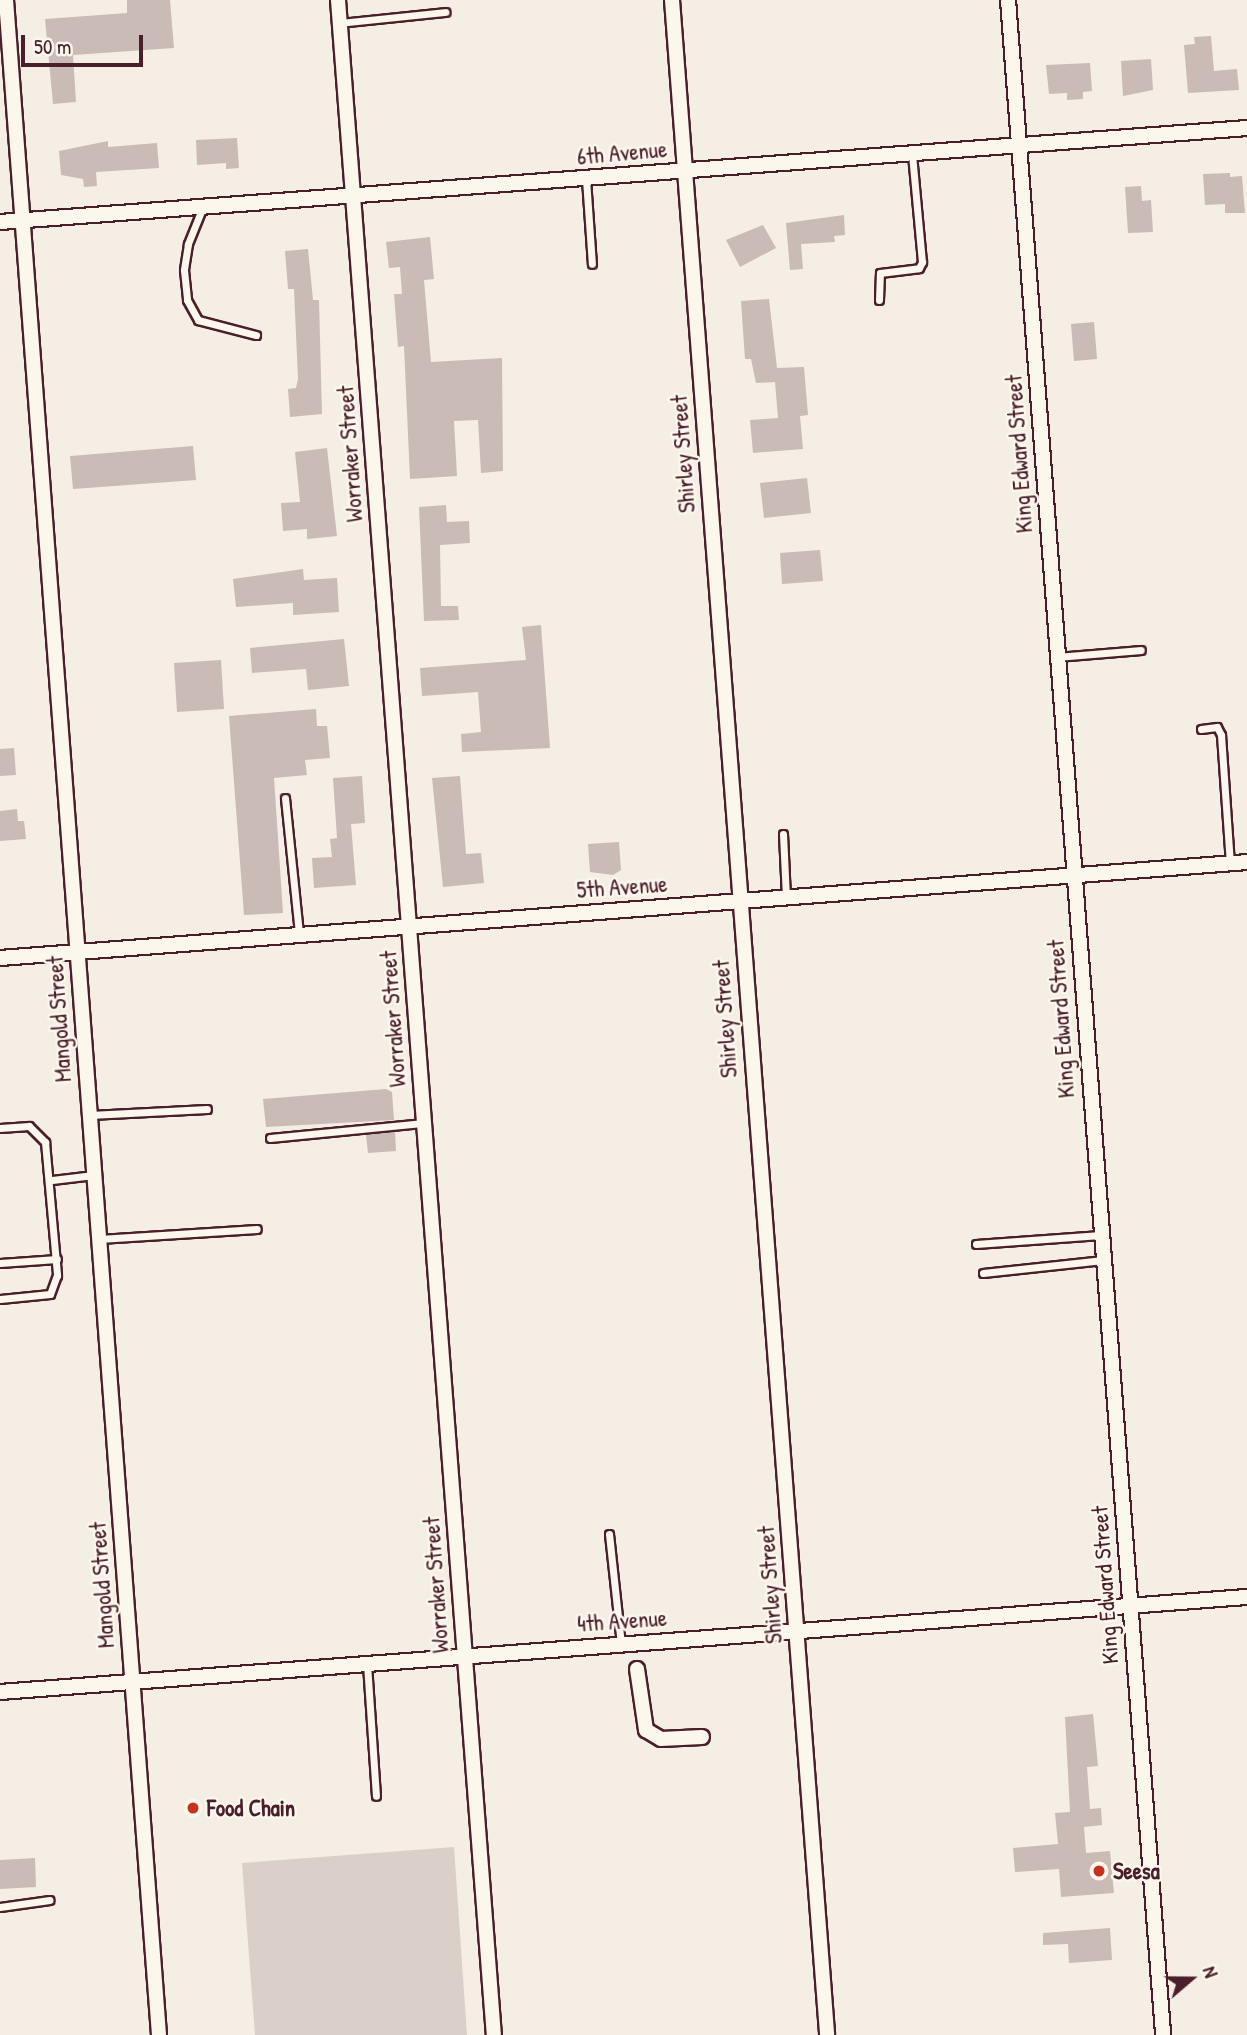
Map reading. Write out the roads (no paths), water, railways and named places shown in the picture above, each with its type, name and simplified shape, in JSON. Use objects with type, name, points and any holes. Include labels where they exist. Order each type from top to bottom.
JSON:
[{"type":"street","name":"Mangold Street","points":[[6,0],[5,56],[23,220],[159,2035]]},
{"type":"street","name":"Worraker Street","points":[[338,0],[494,2035]]},
{"type":"street","name":"Shirley Street","points":[[672,0],[827,2035]]},
{"type":"street","name":"King Edward Street","points":[[1008,0],[1163,2035]]},
{"type":"street","name":"6th Avenue","points":[[0,222],[353,198],[1247,128]]},
{"type":"street","name":"5th Avenue","points":[[0,958],[1247,863]]},
{"type":"street","name":"4th Avenue","points":[[0,1692],[1247,1597]]},
{"type":"street","points":[[637,1669],[642,1718],[652,1736],[702,1737]]},
{"type":"lane","points":[[339,23],[445,12]]},
{"type":"lane","points":[[879,300],[880,273],[919,268],[922,262],[912,154]]},
{"type":"lane","points":[[586,179],[592,264]]},
{"type":"lane","points":[[202,209],[184,270],[187,300],[198,320],[256,335]]},
{"type":"lane","points":[[1057,657],[1141,650]]},
{"type":"lane","points":[[1201,729],[1217,727],[1221,735],[1230,863]]},
{"type":"lane","points":[[285,798],[299,934]]},
{"type":"lane","points":[[783,834],[786,897]]},
{"type":"lane","points":[[89,1115],[207,1109]]},
{"type":"lane","points":[[270,1138],[424,1123]]},
{"type":"lane","points":[[0,1128],[33,1127],[46,1142],[52,1180],[57,1259],[56,1286],[50,1294],[0,1299]]},
{"type":"lane","points":[[52,1180],[94,1175]]},
{"type":"lane","points":[[99,1239],[257,1229]]},
{"type":"lane","points":[[976,1244],[1101,1235]]},
{"type":"lane","points":[[0,1263],[57,1259]]},
{"type":"lane","points":[[983,1273],[1102,1261]]},
{"type":"lane","points":[[609,1534],[621,1644]]},
{"type":"lane","points":[[367,1664],[376,1796]]},
{"type":"lane","points":[[0,1907],[50,1900]]},
{"type":"place","name":"Food Chain","points":[[193,1808]]},
{"type":"place","name":"Seesa","points":[[1099,1871]]}]
